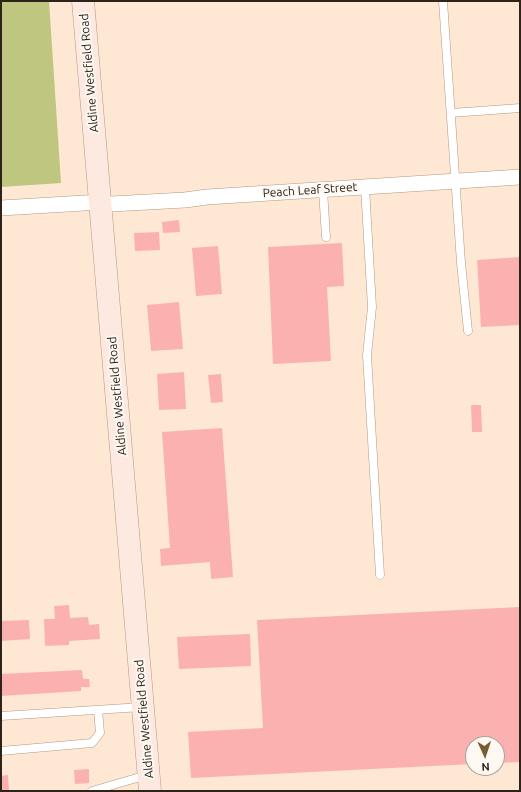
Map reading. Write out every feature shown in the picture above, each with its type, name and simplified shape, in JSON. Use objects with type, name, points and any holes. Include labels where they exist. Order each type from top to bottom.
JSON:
[{"type":"main road","name":"Aldine Westfield Road","points":[[83,1],[149,783]]},
{"type":"street","name":"Peach Leaf Street","points":[[1,208],[101,202],[111,204],[185,200],[520,177]]},
{"type":"lane","points":[[444,1],[468,331]]},
{"type":"lane","points":[[451,113],[520,108]]},
{"type":"lane","points":[[366,187],[372,307],[367,355],[380,575]]},
{"type":"lane","points":[[323,190],[326,237]]},
{"type":"lane","points":[[1,716],[142,707]]},
{"type":"lane","points":[[1,750],[92,743],[100,733],[98,710]]},
{"type":"lane","points":[[92,791],[149,783]]},
{"type":"green space","points":[[1,1],[49,1],[61,183],[1,187]]},
{"type":"building","points":[[179,220],[180,232],[163,233],[162,222]]},
{"type":"building","points":[[159,232],[160,250],[135,251],[134,233]]},
{"type":"building","points":[[342,243],[344,286],[327,287],[331,361],[273,364],[268,247]]},
{"type":"building","points":[[218,246],[222,294],[196,296],[192,248]]},
{"type":"building","points":[[520,257],[520,325],[481,327],[477,260]]},
{"type":"building","points":[[179,302],[183,349],[151,351],[147,305]]},
{"type":"building","points":[[184,372],[186,409],[159,410],[157,374]]},
{"type":"building","points":[[221,374],[223,402],[211,403],[208,375]]},
{"type":"building","points":[[471,405],[481,405],[482,432],[472,432]]},
{"type":"building","points":[[222,428],[233,577],[211,579],[210,562],[161,566],[160,549],[170,548],[162,432]]},
{"type":"building","points":[[69,605],[70,618],[88,617],[89,625],[99,624],[100,639],[69,641],[69,645],[45,646],[44,619],[55,619],[54,606]]},
{"type":"building","points":[[520,607],[520,762],[505,763],[505,736],[465,736],[465,764],[191,778],[188,732],[263,728],[257,620]]},
{"type":"building","points":[[29,620],[30,639],[1,641],[1,621]]},
{"type":"building","points":[[250,634],[251,666],[179,669],[177,637]]},
{"type":"building","points":[[82,670],[83,679],[89,679],[90,687],[81,687],[81,691],[1,696],[1,674]]},
{"type":"building","points":[[89,769],[89,783],[75,784],[74,770]]},
{"type":"building","points":[[8,775],[9,791],[1,791],[1,776]]}]
